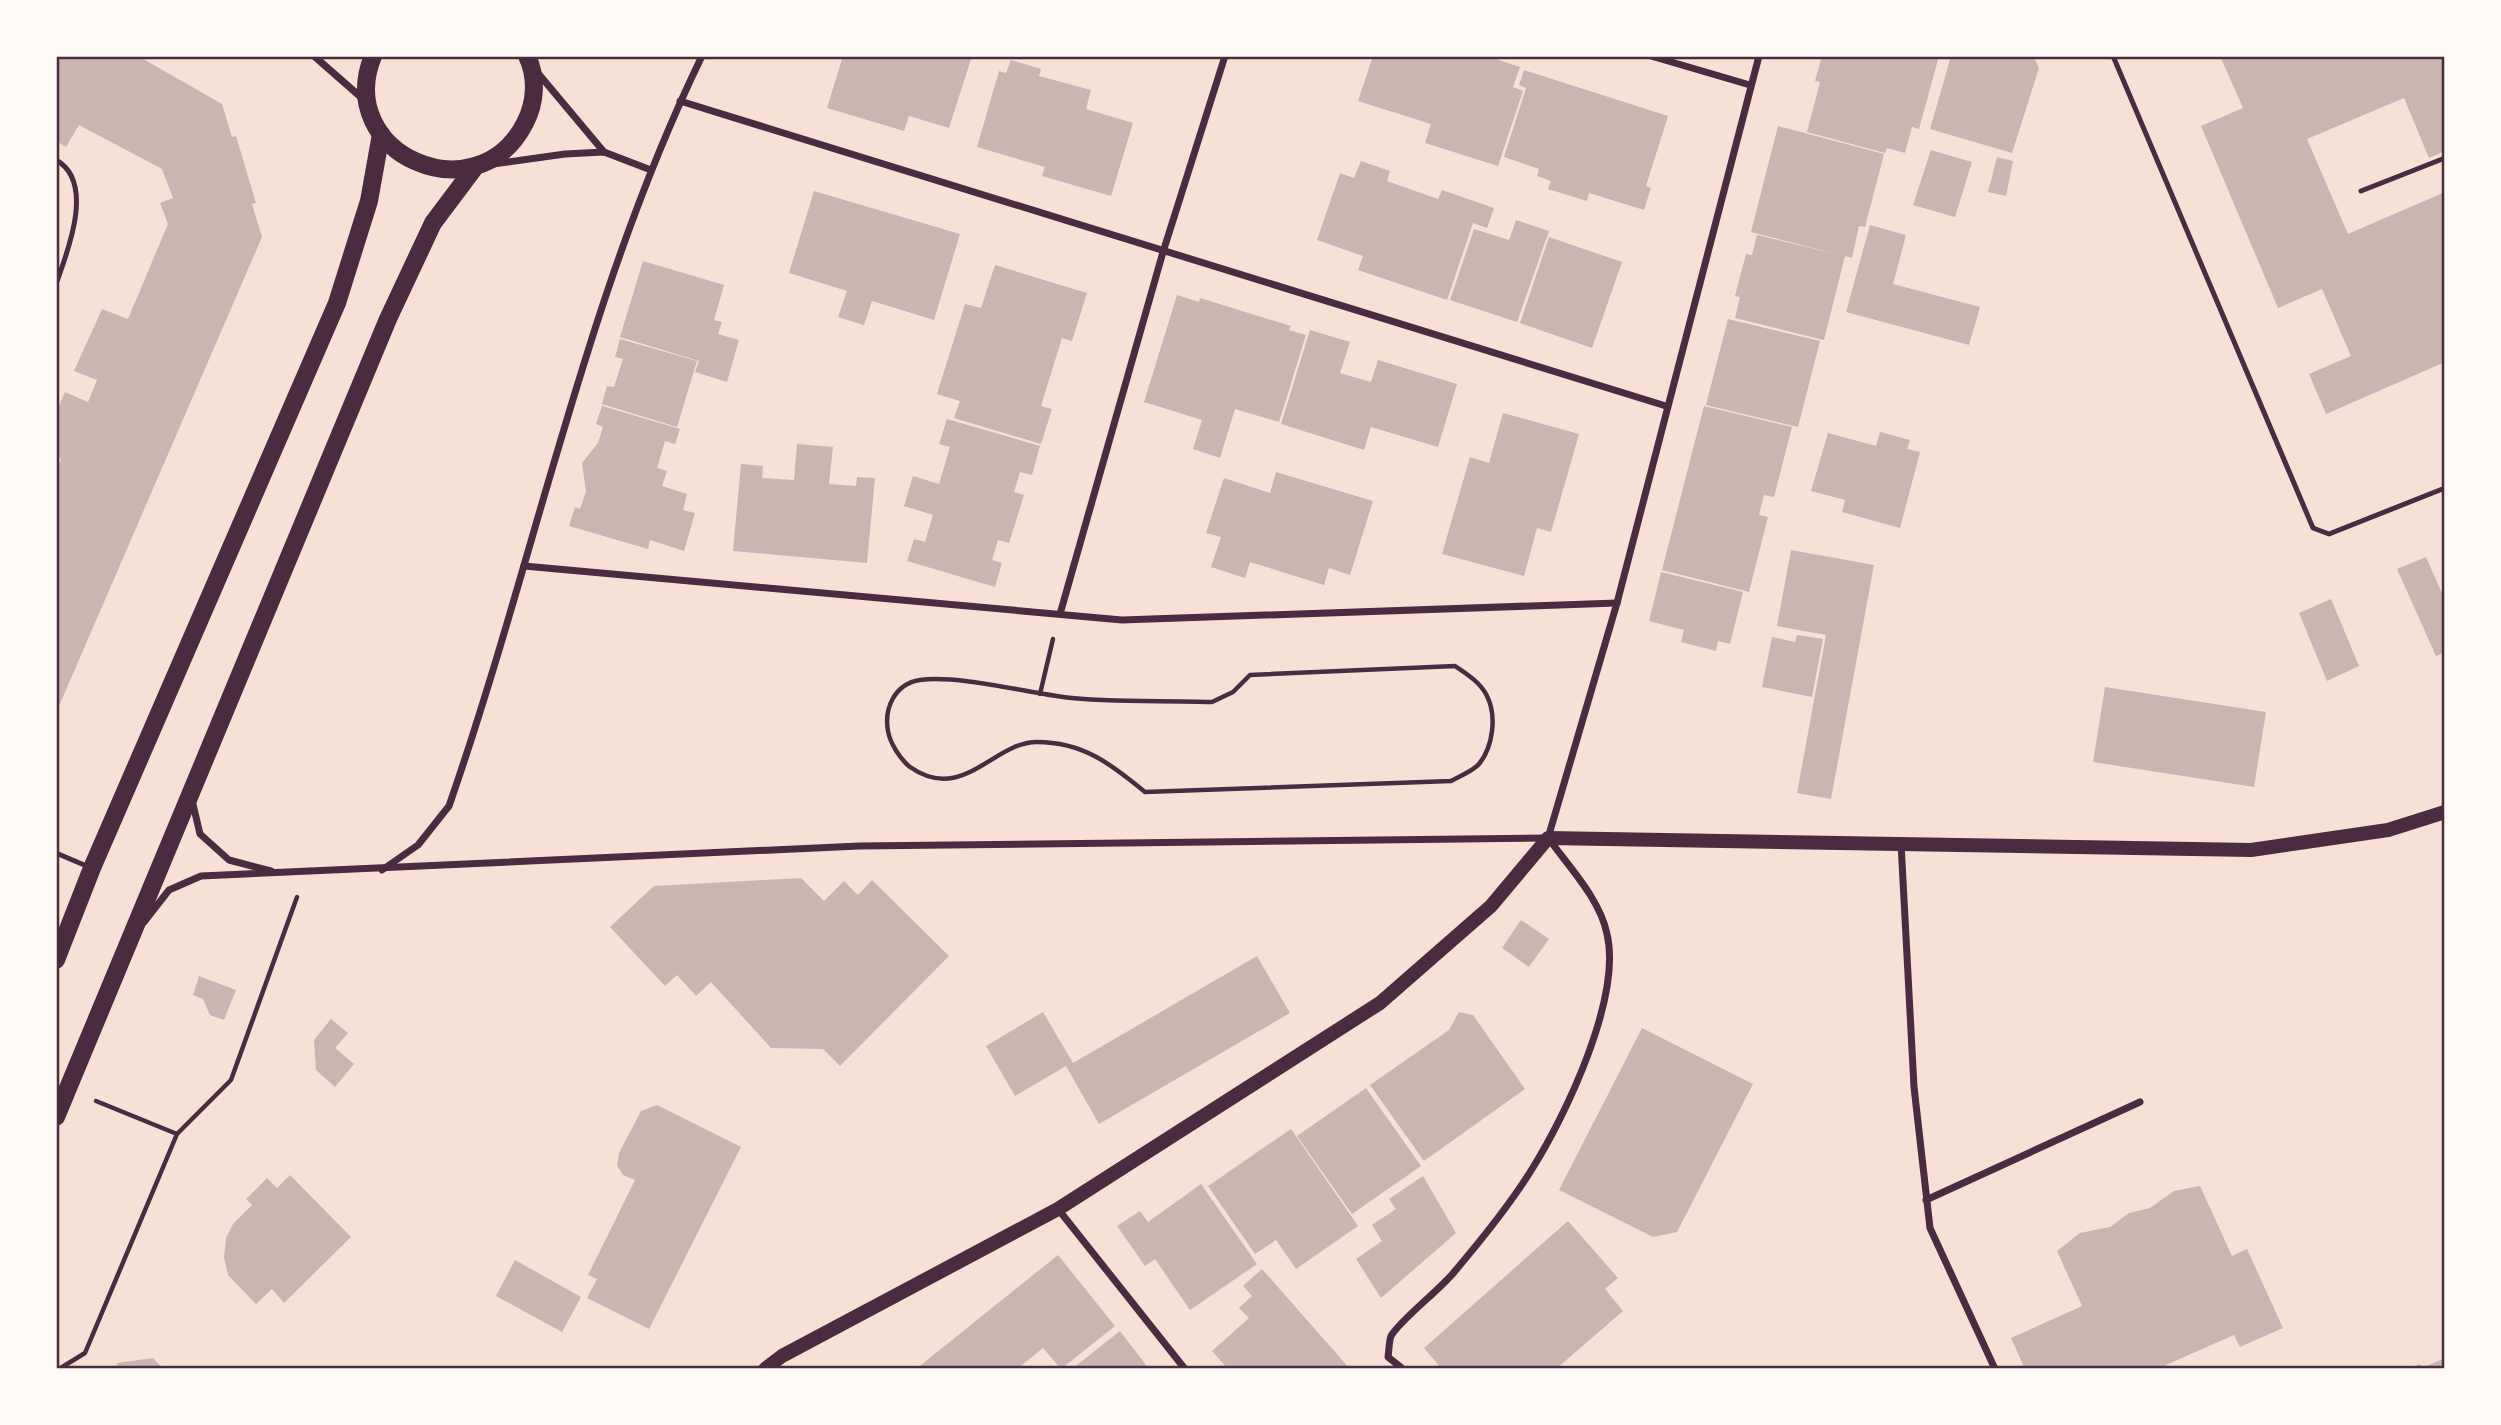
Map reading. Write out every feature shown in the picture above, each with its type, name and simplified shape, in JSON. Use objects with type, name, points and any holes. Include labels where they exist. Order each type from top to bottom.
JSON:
[{"type":"main road","points":[[373,56],[367,85],[368,104],[380,134],[395,150],[412,162],[433,169],[475,167],[495,157],[520,132],[533,99],[530,59]]},
{"type":"main road","points":[[56,960],[92,868],[337,303],[369,201],[380,134]]},
{"type":"main road","points":[[56,1117],[388,319],[433,223],[475,167]]},
{"type":"main road","points":[[765,1369],[782,1356],[1058,1209],[1380,1003],[1491,906],[1548,838],[2251,850],[2388,830],[2445,812]]},
{"type":"street","points":[[314,56],[368,104]]},
{"type":"street","points":[[381,870],[418,845],[449,806],[608,282],[651,170],[702,56]]},
{"type":"street","points":[[1059,614],[1163,252],[1225,56]]},
{"type":"street","points":[[1651,56],[1751,85]]},
{"type":"street","points":[[1548,838],[1617,603],[1759,56]]},
{"type":"street","points":[[530,59],[604,152]]},
{"type":"street","points":[[680,101],[1666,406]]},
{"type":"street","points":[[475,167],[536,157],[604,152],[651,170]]},
{"type":"street","points":[[524,566],[1122,620],[1617,603]]},
{"type":"street","points":[[190,793],[200,834],[229,860],[278,873]]},
{"type":"street","points":[[127,944],[169,890],[201,876],[381,870],[859,846],[1548,838]]},
{"type":"street","points":[[1403,1369],[1388,1357],[1391,1335],[1450,1278],[1493,1226],[1533,1168],[1580,1071],[1606,995],[1610,954],[1607,932],[1593,902],[1548,838]]},
{"type":"street","points":[[1901,842],[1914,1087],[1930,1228],[1995,1369]]},
{"type":"street","points":[[1926,1200],[2140,1102]]},
{"type":"street","points":[[1058,1209],[1185,1369]]},
{"type":"lane","points":[[2113,56],[2314,528],[2329,534],[2445,488]]},
{"type":"lane","points":[[2361,191],[2445,158]]},
{"type":"lane","points":[[56,160],[63,164],[76,192],[74,236],[56,284]]},
{"type":"lane","points":[[56,853],[92,868]]},
{"type":"path","points":[[1040,694],[1059,614]]},
{"type":"path","points":[[1455,666],[1472,677],[1487,695],[1493,720],[1490,743],[1479,765],[1451,781],[1145,792],[1097,754],[1067,743],[1033,741],[957,777],[923,776],[904,762],[890,738],[885,714],[896,692],[919,680],[964,683],[1040,694],[1068,698],[1212,702],[1233,692],[1250,675],[1455,666]]},
{"type":"path","points":[[59,1369],[85,1353],[177,1133],[231,1080],[300,889]]},
{"type":"path","points":[[100,1103],[177,1133]]},
{"type":"building","points":[[56,56],[138,56],[222,104],[232,137],[236,136],[256,203],[252,204],[262,237],[56,713],[56,471],[61,459],[56,457],[56,413],[65,392],[88,402],[97,380],[74,371],[102,309],[128,319],[168,224],[160,203],[173,198],[162,169],[79,125],[66,147],[56,141]]},
{"type":"building","points":[[843,56],[972,56],[949,128],[909,116],[904,131],[827,108]]},
{"type":"building","points":[[1373,56],[1487,56],[1520,67],[1513,87],[1523,91],[1498,166],[1425,143],[1431,124],[1358,101]]},
{"type":"building","points":[[1822,56],[1939,56],[1919,129],[1912,127],[1905,153],[1887,148],[1885,153],[1807,132],[1820,82],[1815,81]]},
{"type":"building","points":[[1951,56],[2033,56],[2039,68],[2012,153],[1930,129]]},
{"type":"building","points":[[2220,56],[2444,56],[2445,151],[2429,158],[2404,98],[2307,139],[2348,234],[2445,192],[2445,362],[2326,414],[2309,374],[2351,356],[2322,289],[2278,308],[2201,126],[2243,108]]},
{"type":"building","points":[[1011,60],[1041,69],[1039,76],[1091,90],[1086,109],[1133,123],[1111,196],[1042,176],[1045,167],[977,147],[999,71],[1006,73]]},
{"type":"building","points":[[1524,70],[1668,116],[1646,186],[1651,188],[1644,210],[1589,193],[1587,201],[1548,189],[1551,181],[1537,176],[1539,169],[1504,157],[1526,88],[1519,85]]},
{"type":"building","points":[[1778,126],[1884,154],[1865,227],[1859,226],[1852,258],[1845,256],[1824,340],[1735,318],[1740,297],[1735,296],[1746,254],[1752,255],[1757,235],[1841,255],[1751,232]]},
{"type":"building","points":[[1931,150],[1972,162],[1955,217],[1913,205]]},
{"type":"building","points":[[1997,157],[2013,161],[2006,196],[1988,192]]},
{"type":"building","points":[[1361,161],[1390,171],[1387,181],[1438,199],[1442,190],[1494,208],[1487,228],[1473,223],[1447,300],[1358,270],[1363,256],[1317,240],[1340,173],[1354,178]]},
{"type":"building","points":[[814,191],[960,234],[934,320],[872,301],[864,325],[838,317],[847,291],[789,273]]},
{"type":"building","points":[[1516,220],[1549,231],[1517,322],[1450,300],[1474,229],[1509,240]]},
{"type":"building","points":[[1870,225],[1906,235],[1893,284],[1980,307],[1969,345],[1846,312]]},
{"type":"building","points":[[1549,237],[1622,262],[1592,348],[1520,323]]},
{"type":"building","points":[[643,261],[724,285],[714,320],[722,322],[718,334],[739,340],[727,382],[695,372],[699,361],[620,337]]},
{"type":"building","points":[[995,265],[1087,293],[1072,341],[1062,338],[1041,406],[1052,409],[1041,444],[954,418],[960,401],[937,394],[965,304],[981,308]]},
{"type":"building","points":[[1177,295],[1199,302],[1200,298],[1291,326],[1289,330],[1306,335],[1279,422],[1235,409],[1220,458],[1193,449],[1202,420],[1144,402]]},
{"type":"building","points":[[1728,319],[1820,341],[1798,427],[1706,405]]},
{"type":"building","points":[[1310,330],[1350,342],[1340,373],[1371,382],[1378,360],[1457,384],[1438,447],[1371,427],[1364,450],[1281,424]]},
{"type":"building","points":[[620,339],[697,361],[677,427],[602,404],[607,386],[614,387],[623,359],[615,357]]},
{"type":"building","points":[[602,406],[680,429],[675,444],[665,441],[657,468],[667,471],[662,486],[687,494],[683,510],[695,513],[684,551],[650,540],[648,549],[569,526],[575,507],[580,509],[586,491],[582,463],[598,443],[603,427],[596,424]]},
{"type":"building","points":[[1704,406],[1792,427],[1774,497],[1764,495],[1759,515],[1768,517],[1749,592],[1662,570]]},
{"type":"building","points":[[1503,413],[1579,434],[1551,532],[1537,528],[1524,576],[1442,554],[1470,457],[1489,463]]},
{"type":"building","points":[[947,419],[1040,446],[1032,475],[1020,472],[1014,492],[1024,495],[1009,543],[998,540],[992,560],[1002,563],[995,587],[907,561],[914,539],[925,542],[933,515],[904,506],[913,476],[939,484],[950,447],[939,444]]},
{"type":"building","points":[[1880,432],[1910,440],[1907,449],[1920,452],[1900,528],[1842,512],[1845,500],[1811,491],[1828,433],[1876,446]]},
{"type":"building","points":[[797,444],[833,447],[829,484],[856,486],[857,477],[875,478],[867,563],[733,551],[741,464],[763,466],[762,478],[794,480]]},
{"type":"building","points":[[1276,472],[1373,501],[1350,575],[1329,568],[1324,585],[1250,562],[1245,578],[1211,567],[1221,537],[1206,533],[1224,478],[1270,493]]},
{"type":"building","points":[[1791,550],[1874,565],[1831,799],[1797,793],[1826,635],[1777,626]]},
{"type":"building","points":[[2426,557],[2445,600],[2445,652],[2436,656],[2397,569]]},
{"type":"building","points":[[1661,572],[1743,592],[1730,644],[1718,641],[1716,651],[1681,642],[1684,630],[1649,621]]},
{"type":"building","points":[[2331,599],[2359,666],[2327,681],[2299,613]]},
{"type":"building","points":[[1797,635],[1823,639],[1812,697],[1762,687],[1772,637],[1795,642]]},
{"type":"building","points":[[2105,687],[2266,712],[2254,787],[2093,762]]},
{"type":"building","points":[[801,878],[824,901],[844,881],[858,895],[872,880],[949,956],[840,1066],[823,1049],[771,1048],[711,982],[696,996],[677,975],[665,986],[610,927],[654,886]]},
{"type":"building","points":[[1521,920],[1549,939],[1529,967],[1502,948]]},
{"type":"building","points":[[1257,956],[1290,1013],[1099,1124],[1066,1066],[1015,1096],[986,1046],[1043,1012],[1073,1063]]},
{"type":"building","points":[[199,976],[236,990],[224,1020],[210,1015],[203,999],[193,995]]},
{"type":"building","points":[[1459,1012],[1473,1015],[1525,1089],[1424,1161],[1370,1085],[1449,1030]]},
{"type":"building","points":[[331,1019],[348,1033],[335,1048],[354,1064],[335,1087],[316,1070],[314,1040]]},
{"type":"building","points":[[1642,1028],[1753,1084],[1677,1232],[1653,1237],[1559,1190]]},
{"type":"building","points":[[1366,1088],[1421,1166],[1352,1214],[1297,1136]]},
{"type":"building","points":[[657,1105],[741,1147],[649,1329],[587,1298],[597,1279],[588,1275],[635,1180],[623,1175],[617,1166],[619,1153],[641,1111]]},
{"type":"building","points":[[1291,1129],[1358,1226],[1296,1269],[1276,1240],[1255,1254],[1208,1186]]},
{"type":"building","points":[[290,1175],[351,1237],[284,1303],[272,1289],[256,1304],[228,1275],[224,1257],[226,1238],[233,1224],[252,1205],[246,1199],[267,1178],[277,1188]]},
{"type":"building","points":[[1423,1176],[1456,1233],[1381,1298],[1356,1259],[1382,1241],[1372,1225],[1396,1209],[1389,1199]]},
{"type":"building","points":[[1201,1184],[1257,1264],[1190,1310],[1155,1259],[1145,1266],[1117,1226],[1140,1211],[1148,1222]]},
{"type":"building","points":[[2200,1186],[2232,1256],[2247,1249],[2283,1328],[2240,1347],[2234,1335],[2166,1365],[2168,1369],[2025,1369],[2011,1338],[2082,1306],[2057,1251],[2080,1233],[2110,1227],[2129,1213],[2150,1208],[2174,1191]]},
{"type":"building","points":[[1568,1221],[1618,1278],[1605,1289],[1623,1311],[1556,1369],[1442,1369],[1424,1348]]},
{"type":"building","points":[[1058,1255],[1115,1326],[1061,1369],[1043,1348],[1017,1369],[916,1369]]},
{"type":"building","points":[[515,1260],[581,1297],[562,1332],[496,1296]]},
{"type":"building","points":[[1262,1269],[1350,1369],[1228,1369],[1212,1351],[1249,1318],[1239,1308],[1252,1296],[1243,1286]]},
{"type":"building","points":[[1120,1331],[1149,1369],[1072,1369]]},
{"type":"building","points":[[153,1358],[163,1369],[118,1369],[117,1363]]},
{"type":"building","points":[[2445,1358],[2445,1369],[2409,1369],[2420,1364],[2422,1368]]}]
